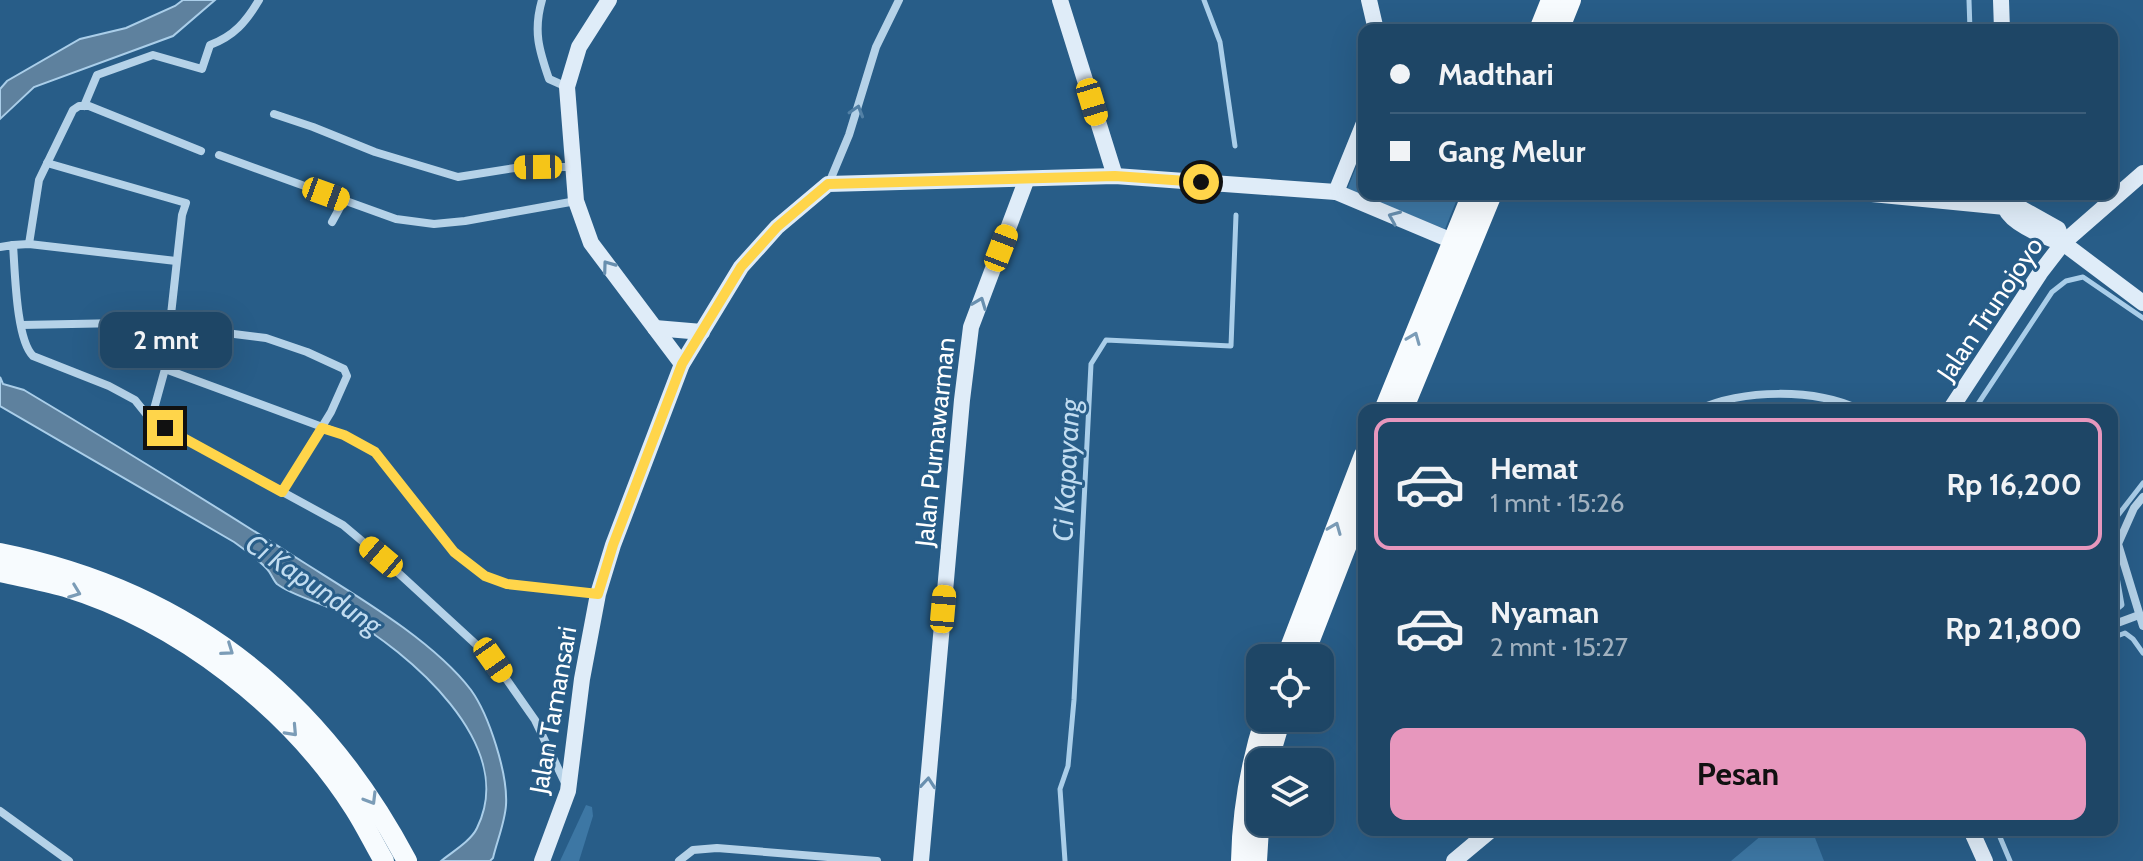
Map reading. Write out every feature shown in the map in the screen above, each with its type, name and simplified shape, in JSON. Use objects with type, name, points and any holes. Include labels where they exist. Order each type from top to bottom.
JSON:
[{"type":"main road","points":[[1541,24],[1551,0]]},
{"type":"main road","points":[[1561,24],[1571,0]]},
{"type":"main road","points":[[1405,404],[1461,245],[1471,200]]},
{"type":"main road","points":[[1387,404],[1461,245],[1488,200]]},
{"type":"main road","points":[[1306,644],[1315,603],[1358,473]]},
{"type":"main road","points":[[1293,644],[1358,513]]},
{"type":"main road","points":[[0,553],[71,570],[124,591],[182,620],[254,669],[264,691],[354,807],[384,861]]},
{"type":"main road","points":[[0,572],[66,588],[119,609],[176,637],[241,682],[264,691],[329,741],[366,791],[407,861]]},
{"type":"main road","points":[[1241,861],[1242,824],[1246,811]]},
{"type":"main road","points":[[1257,861],[1259,836]]},
{"type":"street","points":[[29,244],[36,190],[73,110],[81,106],[97,75],[153,55],[202,69],[210,45],[228,39],[246,22],[259,0]]},
{"type":"street","points":[[542,0],[536,20],[538,45],[549,79],[567,87]]},
{"type":"street","points":[[609,0],[579,47],[567,87],[576,201],[591,243],[682,364]]},
{"type":"street","points":[[899,0],[876,47],[849,135],[828,184],[1026,181],[1115,176],[1336,192],[1461,245]]},
{"type":"street","points":[[1060,0],[1115,176]]},
{"type":"street","points":[[1369,0],[1375,24]]},
{"type":"street","points":[[2001,0],[2002,24]]},
{"type":"street","points":[[81,106],[201,151]]},
{"type":"street","points":[[274,114],[375,152],[458,177],[521,167],[573,167]]},
{"type":"street","points":[[1336,192],[1358,138]]},
{"type":"street","points":[[219,155],[396,219],[434,224],[505,216],[576,201]]},
{"type":"street","points":[[47,163],[186,203],[176,261],[165,369],[151,420]]},
{"type":"street","name":"Jalan Trunojoyo","points":[[2118,195],[2143,173]]},
{"type":"street","name":"Jalan Purnawarman","points":[[921,861],[960,416],[971,327],[1026,181]]},
{"type":"street","name":"Jalan Tamansari","points":[[542,861],[568,791],[582,679],[598,594],[613,545],[682,364],[741,267],[777,227],[828,184]]},
{"type":"street","points":[[332,222],[344,200]]},
{"type":"street","points":[[2005,200],[2010,216],[2048,239],[2063,243],[2143,303]]},
{"type":"street","name":"Jalan Trunojoyo","points":[[1954,404],[2063,243],[2112,200]]},
{"type":"street","points":[[0,247],[29,244],[176,261]]},
{"type":"street","points":[[13,245],[21,325],[27,351],[135,400],[151,420],[343,525],[493,660],[535,720],[568,791]]},
{"type":"street","points":[[21,325],[122,323],[266,338],[344,369],[347,376],[322,428],[282,492]]},
{"type":"street","points":[[655,328],[702,332]]},
{"type":"street","points":[[165,369],[344,435],[375,452],[454,552],[485,576],[507,584],[598,594]]},
{"type":"street","points":[[1713,404],[1757,394],[1807,395],[1839,404]]},
{"type":"street","points":[[2143,497],[2139,510],[2119,538],[2118,549],[2143,626]]},
{"type":"street","points":[[2118,623],[2139,615]]},
{"type":"street","points":[[0,811],[69,861]]},
{"type":"street","points":[[1454,861],[1484,836]]},
{"type":"street","points":[[1974,836],[1985,861]]},
{"type":"street","points":[[679,861],[693,850],[717,848],[877,861]]},
{"type":"shaded area","points":[[1358,162],[1358,194],[1347,190]]},
{"type":"shaded area","points":[[1372,200],[1457,200],[1445,229]]},
{"type":"shaded area","points":[[586,805],[592,807],[593,816],[579,861],[560,861]]},
{"type":"shaded area","points":[[1761,836],[1814,836],[1824,861],[1731,861]]},
{"type":"water","points":[[183,0],[215,0],[173,36],[34,87],[0,119],[0,89],[7,81],[80,39],[126,28]]},
{"type":"water","name":"Ci Kapundung","points":[[0,377],[3,384],[24,390],[59,411],[369,604],[415,636],[455,671],[478,701],[496,745],[504,777],[505,811],[493,858],[490,861],[441,861],[474,833],[486,796],[483,764],[470,733],[450,704],[425,677],[370,631],[344,615],[277,584],[263,565],[234,542],[0,406]]},
{"type":"waterway","name":"Ci Kapayang","points":[[1204,0],[1220,42],[1235,146]]},
{"type":"waterway","points":[[1969,0],[1970,24]]},
{"type":"waterway","name":"Ci Kapayang","points":[[1065,861],[1060,789],[1068,766],[1074,700],[1091,364],[1106,340],[1231,346],[1236,215]]},
{"type":"waterway","points":[[1978,404],[2052,292],[2066,281],[2083,277],[2143,318]]},
{"type":"waterway","points":[[2118,515],[2143,483]]},
{"type":"waterway","points":[[2118,583],[2122,605],[2118,608]]},
{"type":"waterway","points":[[2118,636],[2125,633],[2143,653]]},
{"type":"waterway","points":[[2000,836],[2010,861]]},
{"type":"route","points":[[165,428],[282,492],[322,428],[344,435],[375,452],[454,552],[485,576],[507,584],[598,594],[613,545],[682,364],[741,267],[777,227],[828,184],[1026,181],[1115,176],[1201,182]]}]
